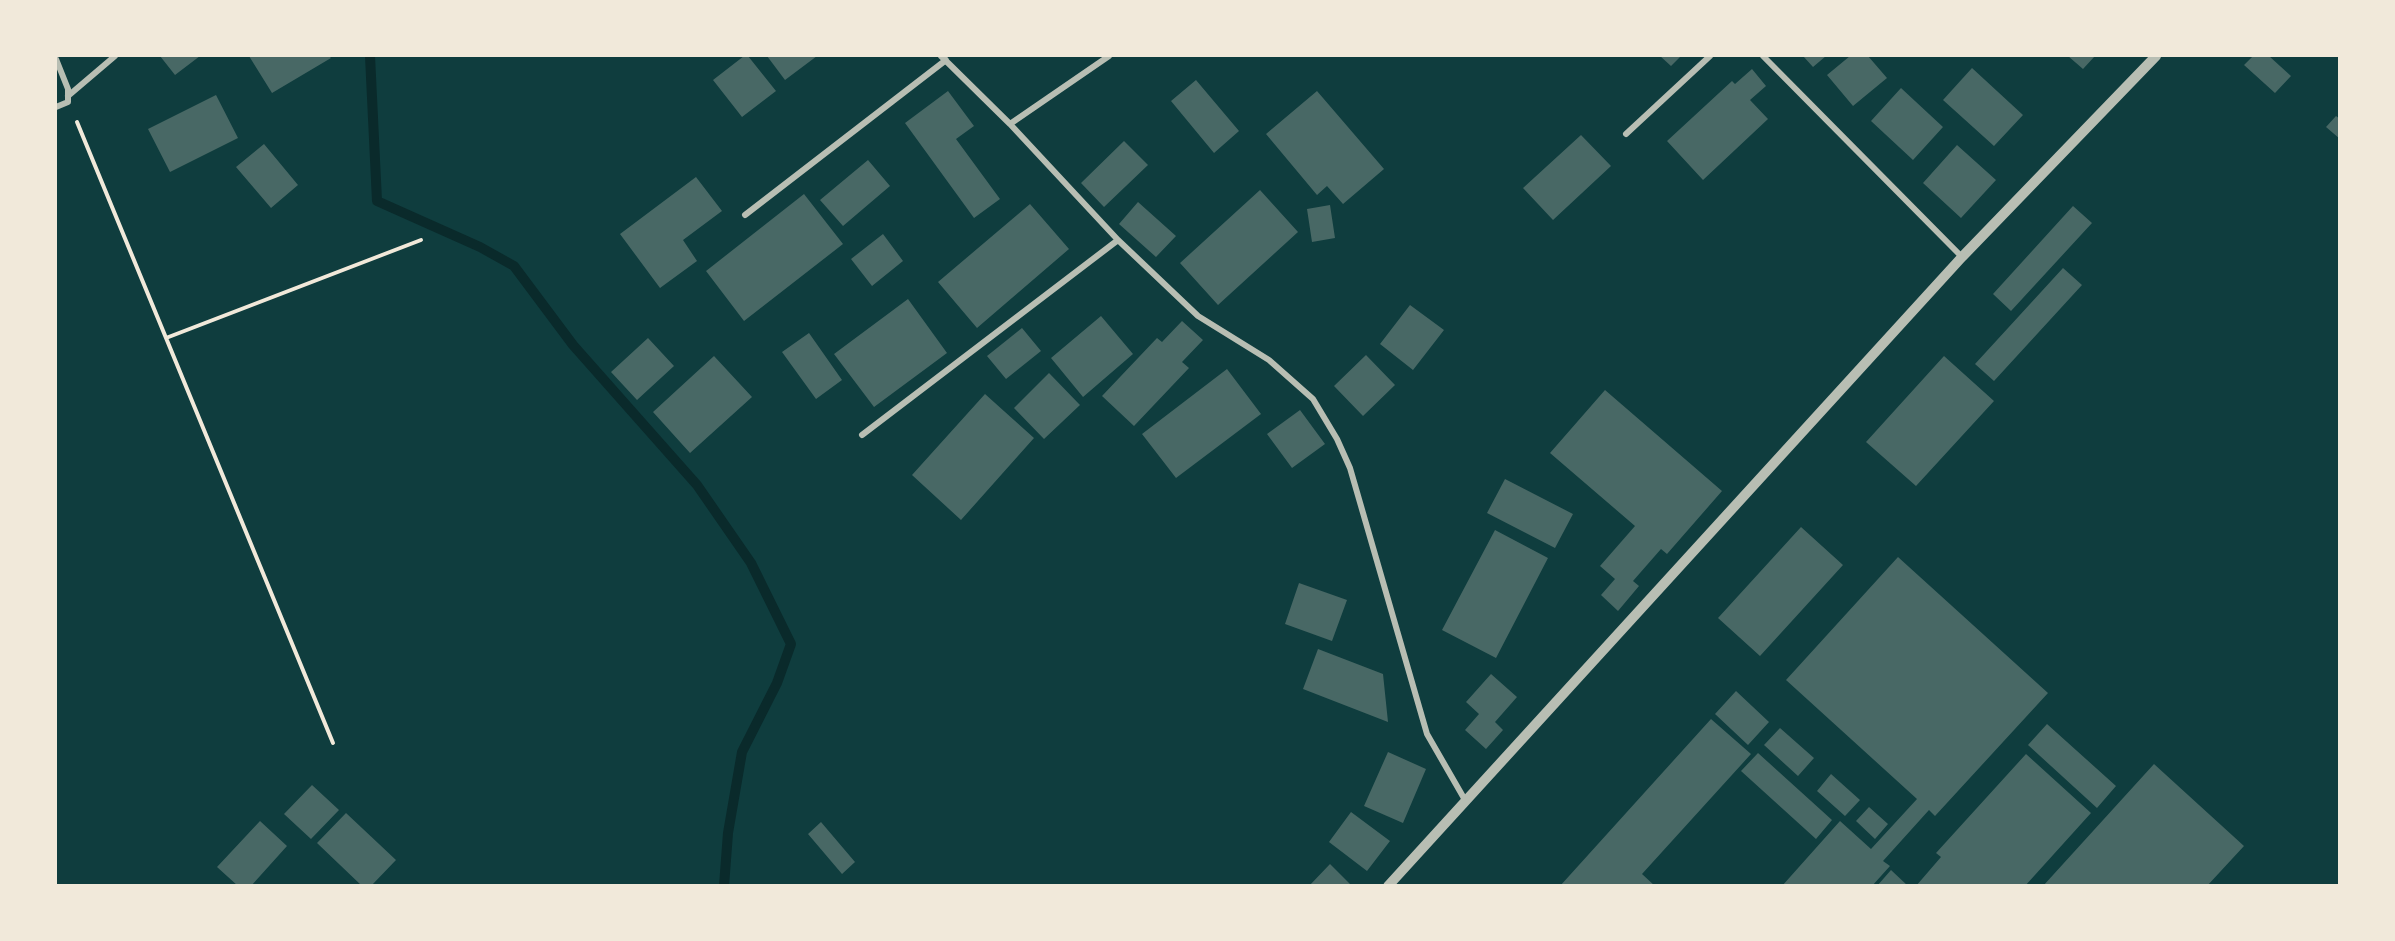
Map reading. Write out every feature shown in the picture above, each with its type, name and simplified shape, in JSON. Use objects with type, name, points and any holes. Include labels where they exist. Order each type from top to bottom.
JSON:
[{"type":"street","points":[[56,107],[115,56]]},
{"type":"street","points":[[1010,124],[1109,56]]},
{"type":"street","points":[[1626,134],[1710,56]]},
{"type":"street","points":[[1763,56],[1962,257]]},
{"type":"street","points":[[1388,885],[1962,257],[2156,56]]},
{"type":"street","points":[[745,214],[944,58],[1010,124],[1118,240],[1198,316],[1269,360],[1313,399],[1337,439],[1350,468],[1427,734],[1465,800]]},
{"type":"street","points":[[56,59],[68,89],[68,99]]},
{"type":"street","points":[[861,435],[1118,240]]},
{"type":"path","points":[[68,99],[333,743]]},
{"type":"path","points":[[166,338],[421,240]]},
{"type":"building","points":[[160,56],[200,56],[175,75]]},
{"type":"building","points":[[249,56],[329,56],[331,58],[272,93]]},
{"type":"building","points":[[744,56],[748,56],[776,91],[742,117],[713,80]]},
{"type":"building","points":[[767,56],[817,56],[785,80]]},
{"type":"building","points":[[1660,56],[1681,56],[1671,66]]},
{"type":"building","points":[[1803,56],[1826,56],[1813,67]]},
{"type":"building","points":[[1850,56],[1868,56],[1887,78],[1853,106],[1827,75]]},
{"type":"building","points":[[2068,56],[2095,56],[2083,69]]},
{"type":"building","points":[[2253,56],[2269,56],[2291,76],[2275,93],[2244,65]]},
{"type":"building","points":[[1972,68],[2023,115],[1994,146],[1943,100]]},
{"type":"building","points":[[1752,69],[1766,86],[1750,100],[1768,119],[1703,180],[1667,141],[1732,81],[1735,84]]},
{"type":"building","points":[[1196,80],[1239,131],[1214,153],[1171,101]]},
{"type":"building","points":[[1901,88],[1943,127],[1913,160],[1871,121]]},
{"type":"building","points":[[948,91],[974,126],[956,139],[1000,199],[974,218],[905,123]]},
{"type":"building","points":[[1317,91],[1384,169],[1343,204],[1327,186],[1317,195],[1266,134]]},
{"type":"building","points":[[216,95],[238,138],[170,172],[148,129]]},
{"type":"building","points":[[2336,116],[2340,119],[2340,139],[2326,127]]},
{"type":"building","points":[[1581,135],[1611,166],[1553,220],[1523,188]]},
{"type":"building","points":[[1124,141],[1148,165],[1104,207],[1081,183]]},
{"type":"building","points":[[264,144],[298,185],[271,208],[236,167]]},
{"type":"building","points":[[1957,145],[1996,180],[1961,218],[1923,183]]},
{"type":"building","points":[[868,160],[890,186],[843,226],[820,200]]},
{"type":"building","points":[[696,177],[722,211],[683,240],[697,261],[660,288],[620,234]]},
{"type":"building","points":[[1260,190],[1298,232],[1218,305],[1180,263]]},
{"type":"building","points":[[804,194],[843,244],[744,321],[706,271]]},
{"type":"building","points":[[1138,202],[1176,236],[1156,257],[1119,224]]},
{"type":"building","points":[[1030,204],[1069,249],[977,328],[938,282]]},
{"type":"building","points":[[1330,205],[1335,238],[1312,242],[1307,209]]},
{"type":"building","points":[[2073,206],[2092,223],[2011,311],[1993,294]]},
{"type":"building","points":[[883,234],[903,261],[872,286],[851,259]]},
{"type":"building","points":[[2063,268],[2082,285],[1994,381],[1975,364]]},
{"type":"building","points":[[908,299],[947,353],[874,407],[834,354]]},
{"type":"building","points":[[1410,305],[1444,330],[1413,370],[1380,344]]},
{"type":"building","points":[[1101,316],[1133,354],[1083,397],[1051,358]]},
{"type":"building","points":[[1182,321],[1203,340],[1182,362],[1189,368],[1134,426],[1102,396],[1157,338],[1162,342]]},
{"type":"building","points":[[1022,328],[1041,351],[1006,379],[987,356]]},
{"type":"building","points":[[809,333],[842,380],[816,399],[782,352]]},
{"type":"building","points":[[648,338],[674,366],[637,400],[611,372]]},
{"type":"building","points":[[1366,355],[1395,385],[1363,416],[1334,386]]},
{"type":"building","points":[[714,356],[752,397],[690,453],[653,412]]},
{"type":"building","points":[[1944,356],[1994,401],[1916,486],[1866,442]]},
{"type":"building","points":[[1227,369],[1261,414],[1176,478],[1142,434]]},
{"type":"building","points":[[1049,373],[1080,405],[1044,439],[1014,408]]},
{"type":"building","points":[[1605,390],[1722,491],[1667,554],[1661,549],[1633,581],[1639,586],[1618,611],[1601,595],[1615,579],[1600,566],[1635,526],[1550,453]]},
{"type":"building","points":[[985,394],[1034,438],[961,520],[912,475]]},
{"type":"building","points":[[1300,410],[1325,444],[1292,468],[1267,434]]},
{"type":"building","points":[[1505,479],[1573,514],[1555,548],[1487,513]]},
{"type":"building","points":[[1801,527],[1843,565],[1760,656],[1718,618]]},
{"type":"building","points":[[1495,530],[1548,558],[1496,658],[1442,630]]},
{"type":"building","points":[[1898,557],[2048,693],[1935,816],[1929,810],[1883,861],[1890,866],[1872,886],[1782,886],[1840,821],[1871,849],[1917,799],[1786,680]]},
{"type":"building","points":[[1299,583],[1347,600],[1332,641],[1285,624]]},
{"type":"building","points":[[1318,649],[1383,674],[1388,722],[1303,689]]},
{"type":"building","points":[[1491,674],[1517,697],[1495,722],[1503,730],[1486,749],[1465,730],[1479,714],[1466,702]]},
{"type":"building","points":[[1736,691],[1769,722],[1748,745],[1715,714]]},
{"type":"building","points":[[1711,719],[1751,754],[1642,874],[1655,886],[1560,886]]},
{"type":"building","points":[[2047,724],[2116,786],[2097,808],[2028,745]]},
{"type":"building","points":[[1780,728],[1814,758],[1798,776],[1764,745]]},
{"type":"building","points":[[1388,752],[1426,769],[1403,823],[1364,806]]},
{"type":"building","points":[[1758,753],[1832,820],[1816,839],[1741,771]]},
{"type":"building","points":[[2026,754],[2091,813],[2025,886],[1916,886],[1941,857],[1936,853]]},
{"type":"building","points":[[2154,764],[2244,846],[2207,886],[2043,886]]},
{"type":"building","points":[[1831,774],[1860,800],[1845,816],[1817,791]]},
{"type":"building","points":[[312,785],[339,810],[311,839],[284,814]]},
{"type":"building","points":[[1869,807],[1888,824],[1875,839],[1856,821]]},
{"type":"building","points":[[1351,812],[1390,841],[1367,871],[1329,842]]},
{"type":"building","points":[[346,813],[396,860],[371,886],[362,886],[317,843]]},
{"type":"building","points":[[260,821],[287,846],[251,886],[238,886],[217,867]]},
{"type":"building","points":[[821,822],[855,862],[842,874],[808,834]]},
{"type":"building","points":[[1330,864],[1352,886],[1309,886]]},
{"type":"building","points":[[1891,870],[1908,886],[1877,886]]},
{"type":"waterway","points":[[370,56],[377,201],[480,247],[514,266],[573,345],[697,485],[751,563],[791,644],[777,683],[742,752],[728,833],[724,886]]}]
